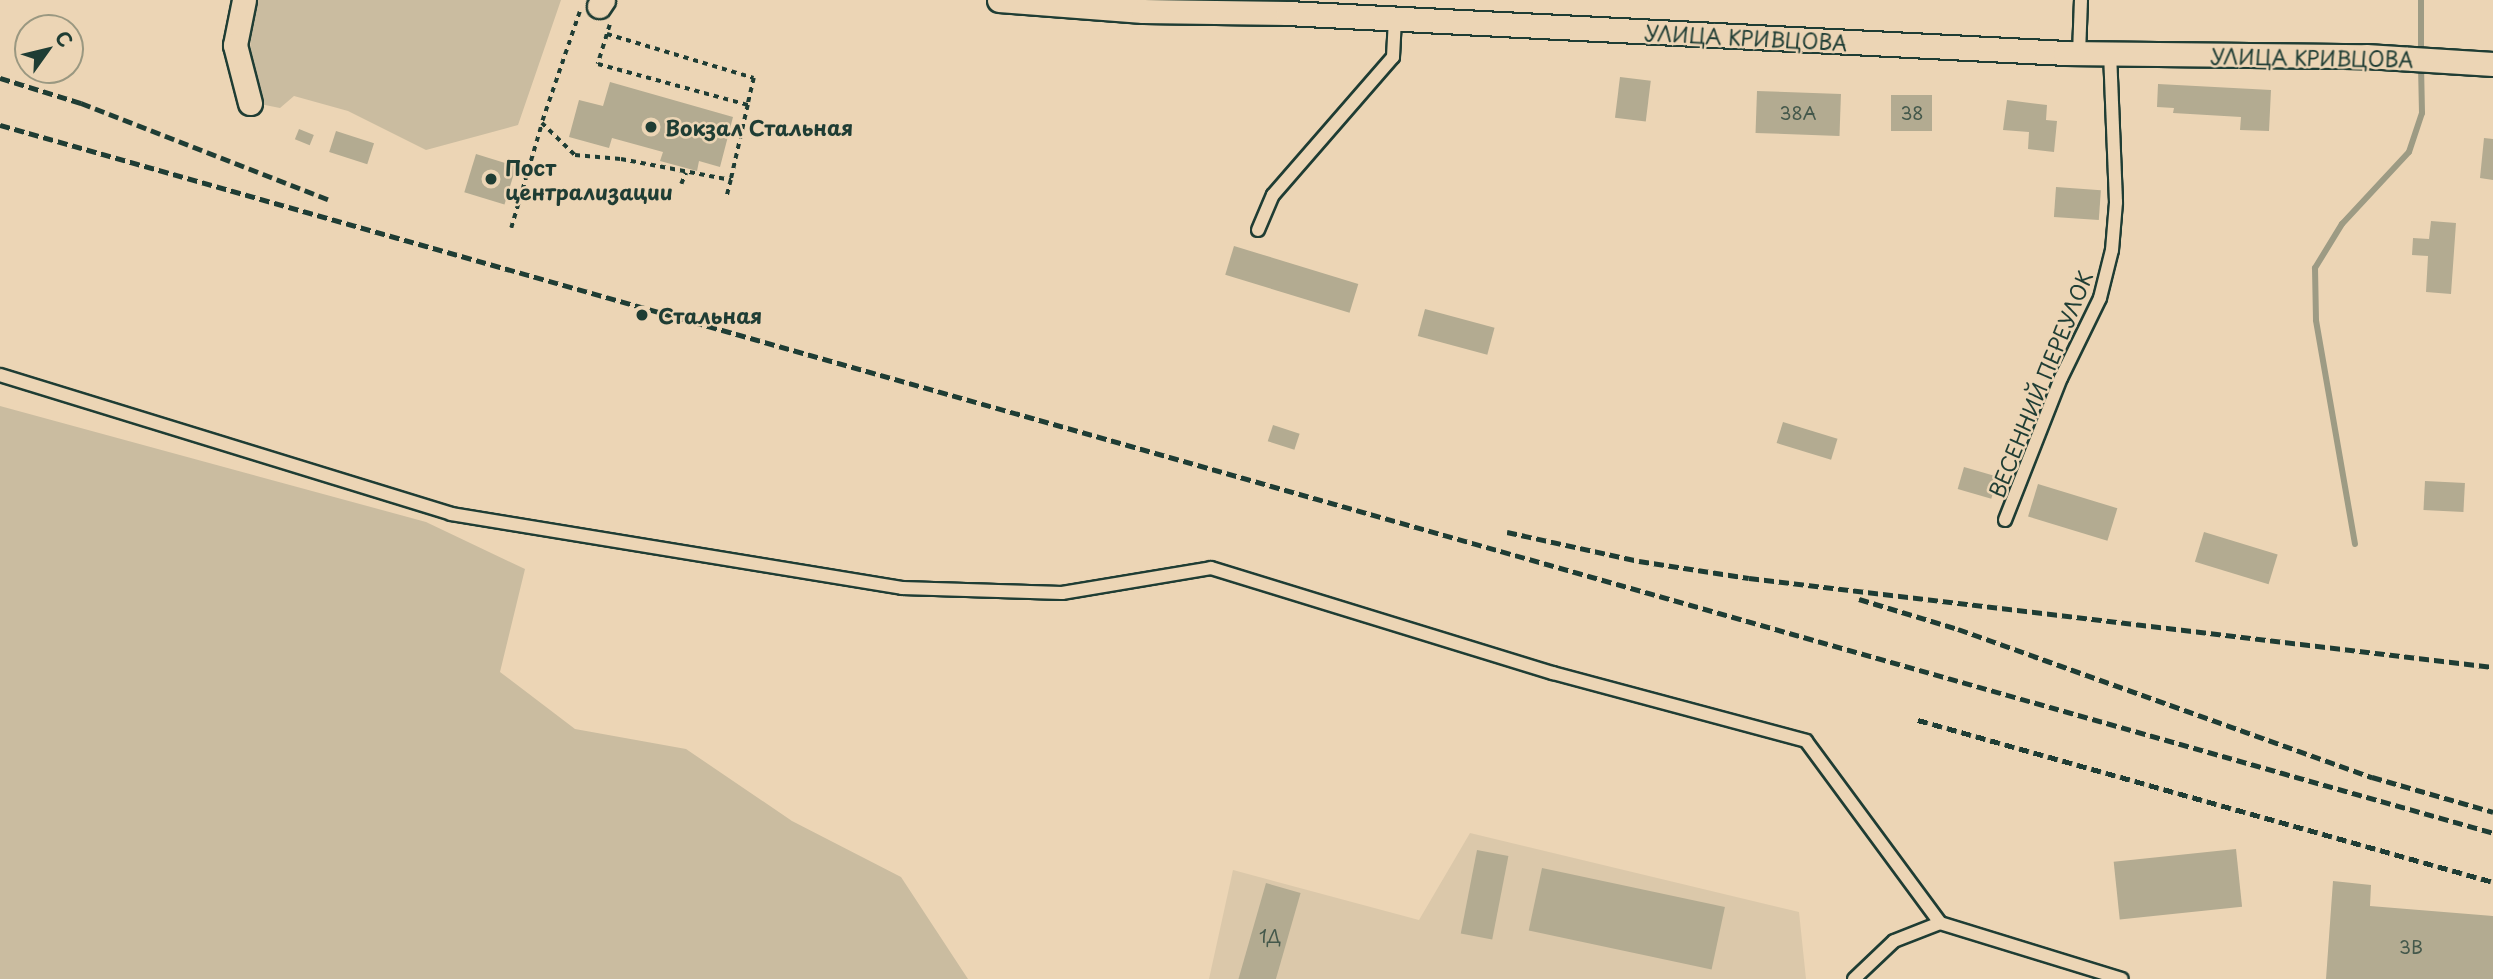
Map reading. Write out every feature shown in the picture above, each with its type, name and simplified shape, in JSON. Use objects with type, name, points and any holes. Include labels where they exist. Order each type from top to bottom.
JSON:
[{"type":"street","points":[[244,0],[234,45],[250,103]]},
{"type":"street","name":"УЛИЦА КРИВЦОВА","points":[[999,0],[1143,11],[1277,6],[1395,19],[2079,54],[2366,56],[2493,64]]},
{"type":"lane","points":[[2079,54],[2081,0]]},
{"type":"lane","points":[[1258,230],[1273,195],[1393,57],[1395,19]]},
{"type":"lane","name":"ВЕСЕННИЙ ПЕРЕУЛОК","points":[[2005,520],[2061,378],[2100,298],[2112,250],[2116,202],[2110,54]]},
{"type":"lane","points":[[0,375],[451,514],[902,588],[1062,593],[1211,568],[1553,673],[1806,741],[1940,923],[2122,979]]},
{"type":"lane","points":[[1854,979],[1894,941],[1940,923]]},
{"type":"path","points":[[598,10],[607,34],[598,64],[748,105]]},
{"type":"path","points":[[511,228],[542,123],[598,10]]},
{"type":"path","points":[[607,34],[754,79],[727,196]]},
{"type":"path","points":[[542,123],[575,155],[621,159],[731,180]]},
{"type":"path","points":[[681,184],[686,173]]},
{"type":"shaded area","points":[[253,0],[561,0],[518,125],[426,150],[348,111],[294,96],[280,108],[260,104],[249,69]]},
{"type":"shaded area","points":[[0,406],[426,522],[525,569],[500,672],[575,729],[686,749],[792,821],[901,877],[968,979],[0,979]]},
{"type":"shaded area","points":[[1470,833],[1799,912],[1806,979],[1209,979],[1233,870],[1419,920]]},
{"type":"building","points":[[1620,77],[1651,81],[1646,121],[1615,118]]},
{"type":"building","name":"Вокзал Стальная","points":[[610,82],[733,117],[720,167],[699,161],[697,171],[660,161],[663,152],[612,138],[609,148],[569,137],[579,100],[603,106]]},
{"type":"building","points":[[2158,84],[2271,90],[2269,131],[2240,130],[2241,117],[2173,113],[2174,108],[2157,107]]},
{"type":"building","points":[[1757,91],[1841,94],[1839,136],[1756,133]]},
{"type":"building","points":[[1891,95],[1932,95],[1932,131],[1891,131]]},
{"type":"building","points":[[2007,100],[2047,105],[2046,120],[2057,121],[2054,152],[2028,149],[2029,132],[2003,130]]},
{"type":"building","points":[[299,129],[314,135],[310,145],[295,139]]},
{"type":"building","points":[[336,131],[374,143],[367,164],[329,152]]},
{"type":"building","points":[[2484,138],[2493,139],[2493,180],[2480,178]]},
{"type":"building","name":"Пост централизации","points":[[476,154],[516,166],[504,205],[464,192]]},
{"type":"building","points":[[2056,187],[2101,190],[2099,220],[2054,217]]},
{"type":"building","points":[[2431,221],[2456,223],[2451,294],[2426,292],[2428,256],[2412,255],[2413,238],[2429,239]]},
{"type":"building","points":[[1234,246],[1358,284],[1350,313],[1225,275]]},
{"type":"building","points":[[1425,309],[1495,328],[1487,355],[1418,336]]},
{"type":"building","points":[[1783,422],[1838,439],[1831,460],[1777,443]]},
{"type":"building","points":[[1273,425],[1300,434],[1294,450],[1268,441]]},
{"type":"building","points":[[1964,467],[1998,477],[1991,499],[1958,489]]},
{"type":"building","points":[[2425,481],[2465,483],[2463,512],[2423,510]]},
{"type":"building","points":[[2038,484],[2117,508],[2107,541],[2028,517]]},
{"type":"building","points":[[2204,532],[2278,555],[2269,584],[2195,562]]},
{"type":"building","points":[[2236,849],[2242,907],[2120,920],[2114,862]]},
{"type":"building","points":[[1477,850],[1508,856],[1492,940],[1461,933]]},
{"type":"building","points":[[1542,868],[1725,907],[1712,969],[1529,931]]},
{"type":"building","points":[[2333,881],[2371,885],[2370,906],[2493,916],[2493,979],[2326,979]]},
{"type":"building","points":[[1266,883],[1301,893],[1276,979],[1238,979]]},
{"type":"waterway","points":[[2421,0],[2421,54]]},
{"type":"waterway","points":[[2355,544],[2316,320],[2315,268],[2342,224],[2409,152],[2422,113],[2421,65]]},
{"type":"railway","points":[[0,78],[81,103],[330,200]]},
{"type":"railway","points":[[0,125],[2493,833]]},
{"type":"railway","points":[[1507,532],[1639,561],[1749,578],[2493,667]]},
{"type":"railway","points":[[1859,599],[1958,629],[2372,777],[2493,812]]},
{"type":"railway","points":[[1918,720],[2493,882]]},
{"type":"place","name":"Вокзал Стальная","points":[[651,127]]},
{"type":"place","name":"Пост централизации","points":[[491,179]]},
{"type":"place","name":"Стальная","points":[[642,315]]}]
